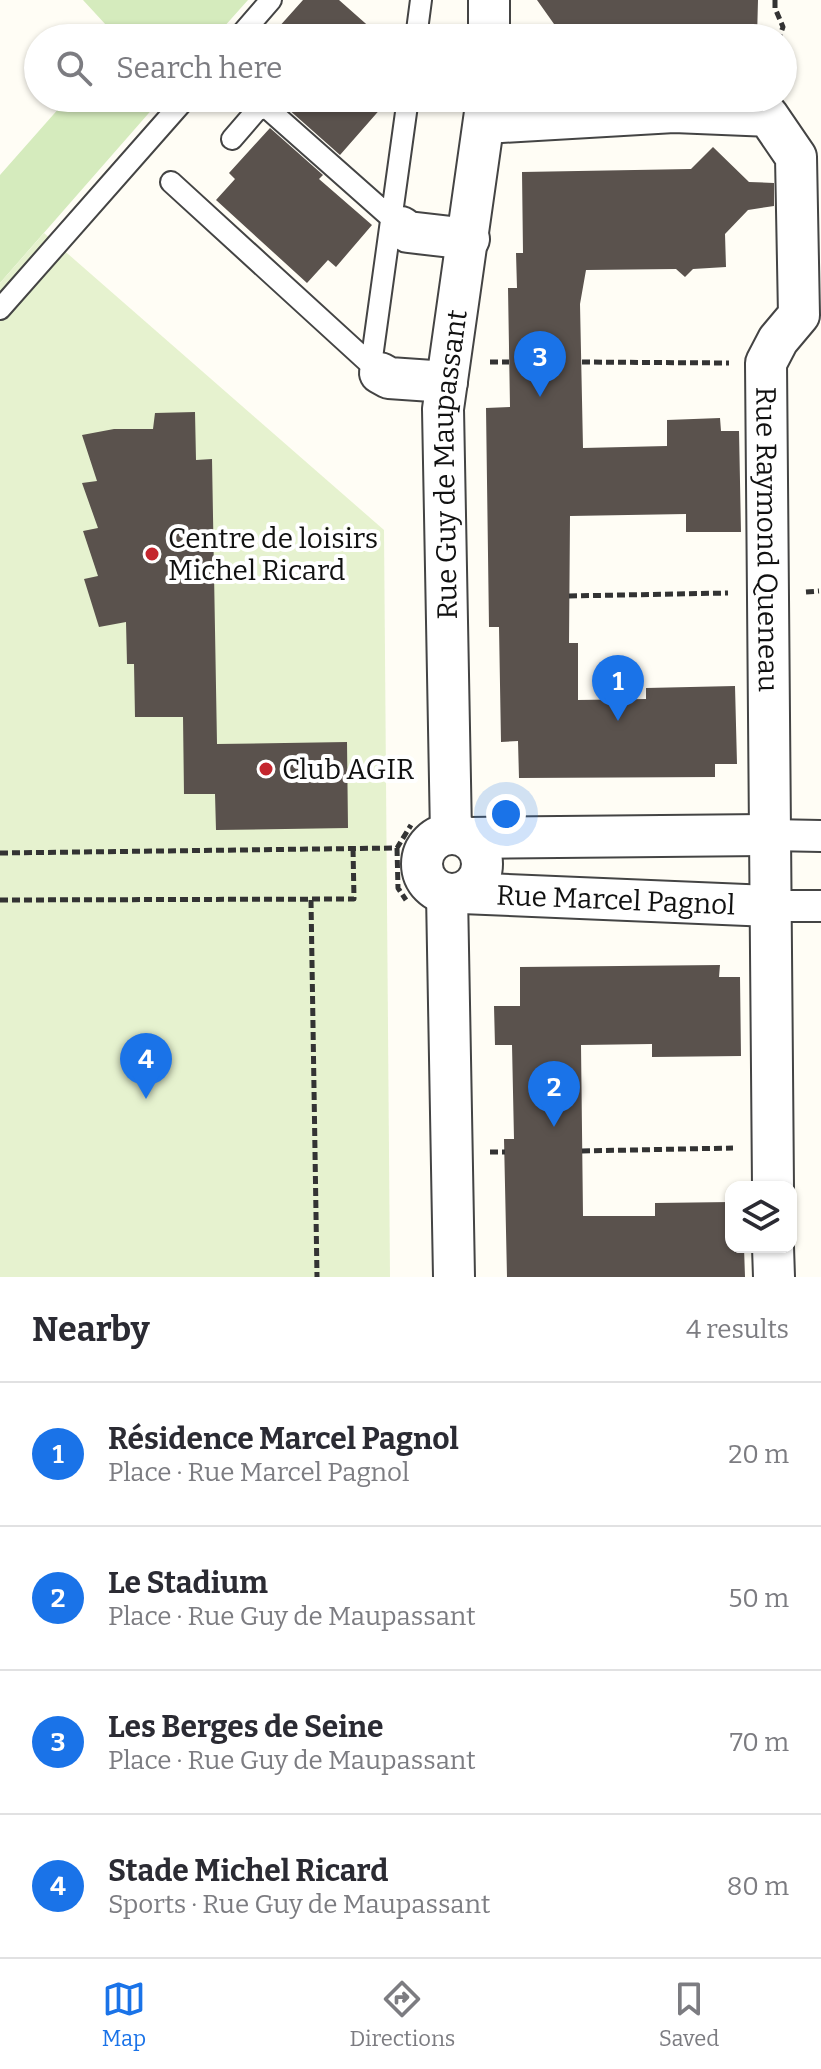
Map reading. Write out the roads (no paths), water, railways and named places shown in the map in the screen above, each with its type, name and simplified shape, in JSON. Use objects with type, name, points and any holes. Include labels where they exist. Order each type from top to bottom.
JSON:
[{"type":"street","points":[[489,0],[489,24]]},
{"type":"street","name":"Rue Guy de Maupassant","points":[[457,828],[443,409],[469,239],[483,112]]},
{"type":"street","name":"Rue Raymond Queneau","points":[[674,112],[768,116],[796,157],[799,315],[778,340],[766,363],[773,1181]]},
{"type":"street","points":[[396,222],[408,232],[469,239]]},
{"type":"street","points":[[375,369],[389,378],[447,382]]},
{"type":"street","points":[[454,1277],[455,894],[434,889],[426,881],[422,859],[426,849],[436,839],[457,828]]},
{"type":"street","name":"Rue Marcel Pagnol","points":[[457,828],[770,835]]},
{"type":"street","points":[[770,835],[821,836]]},
{"type":"street","name":"Rue Marcel Pagnol","points":[[455,894],[771,906]]},
{"type":"street","points":[[771,906],[821,906]]},
{"type":"street","points":[[773,1253],[774,1277]]},
{"type":"lane","points":[[250,24],[271,0]]},
{"type":"lane","points":[[418,24],[421,0]]},
{"type":"lane","points":[[0,309],[174,112]]},
{"type":"lane","points":[[232,139],[255,112]]},
{"type":"lane","points":[[272,112],[396,222]]},
{"type":"lane","points":[[375,369],[396,222],[407,112]]},
{"type":"lane","points":[[171,182],[375,369]]},
{"type":"place","name":"Les Berges de Seine","points":[[540,397]]},
{"type":"place","name":"Centre de loisirs Michel Ricard","points":[[152,554]]},
{"type":"place","name":"Résidence Marcel Pagnol","points":[[618,721]]},
{"type":"place","name":"Club AGIR","points":[[266,769]]},
{"type":"place","name":"Stade Michel Ricard","points":[[146,1099]]},
{"type":"place","name":"Le Stadium","points":[[554,1127]]}]
